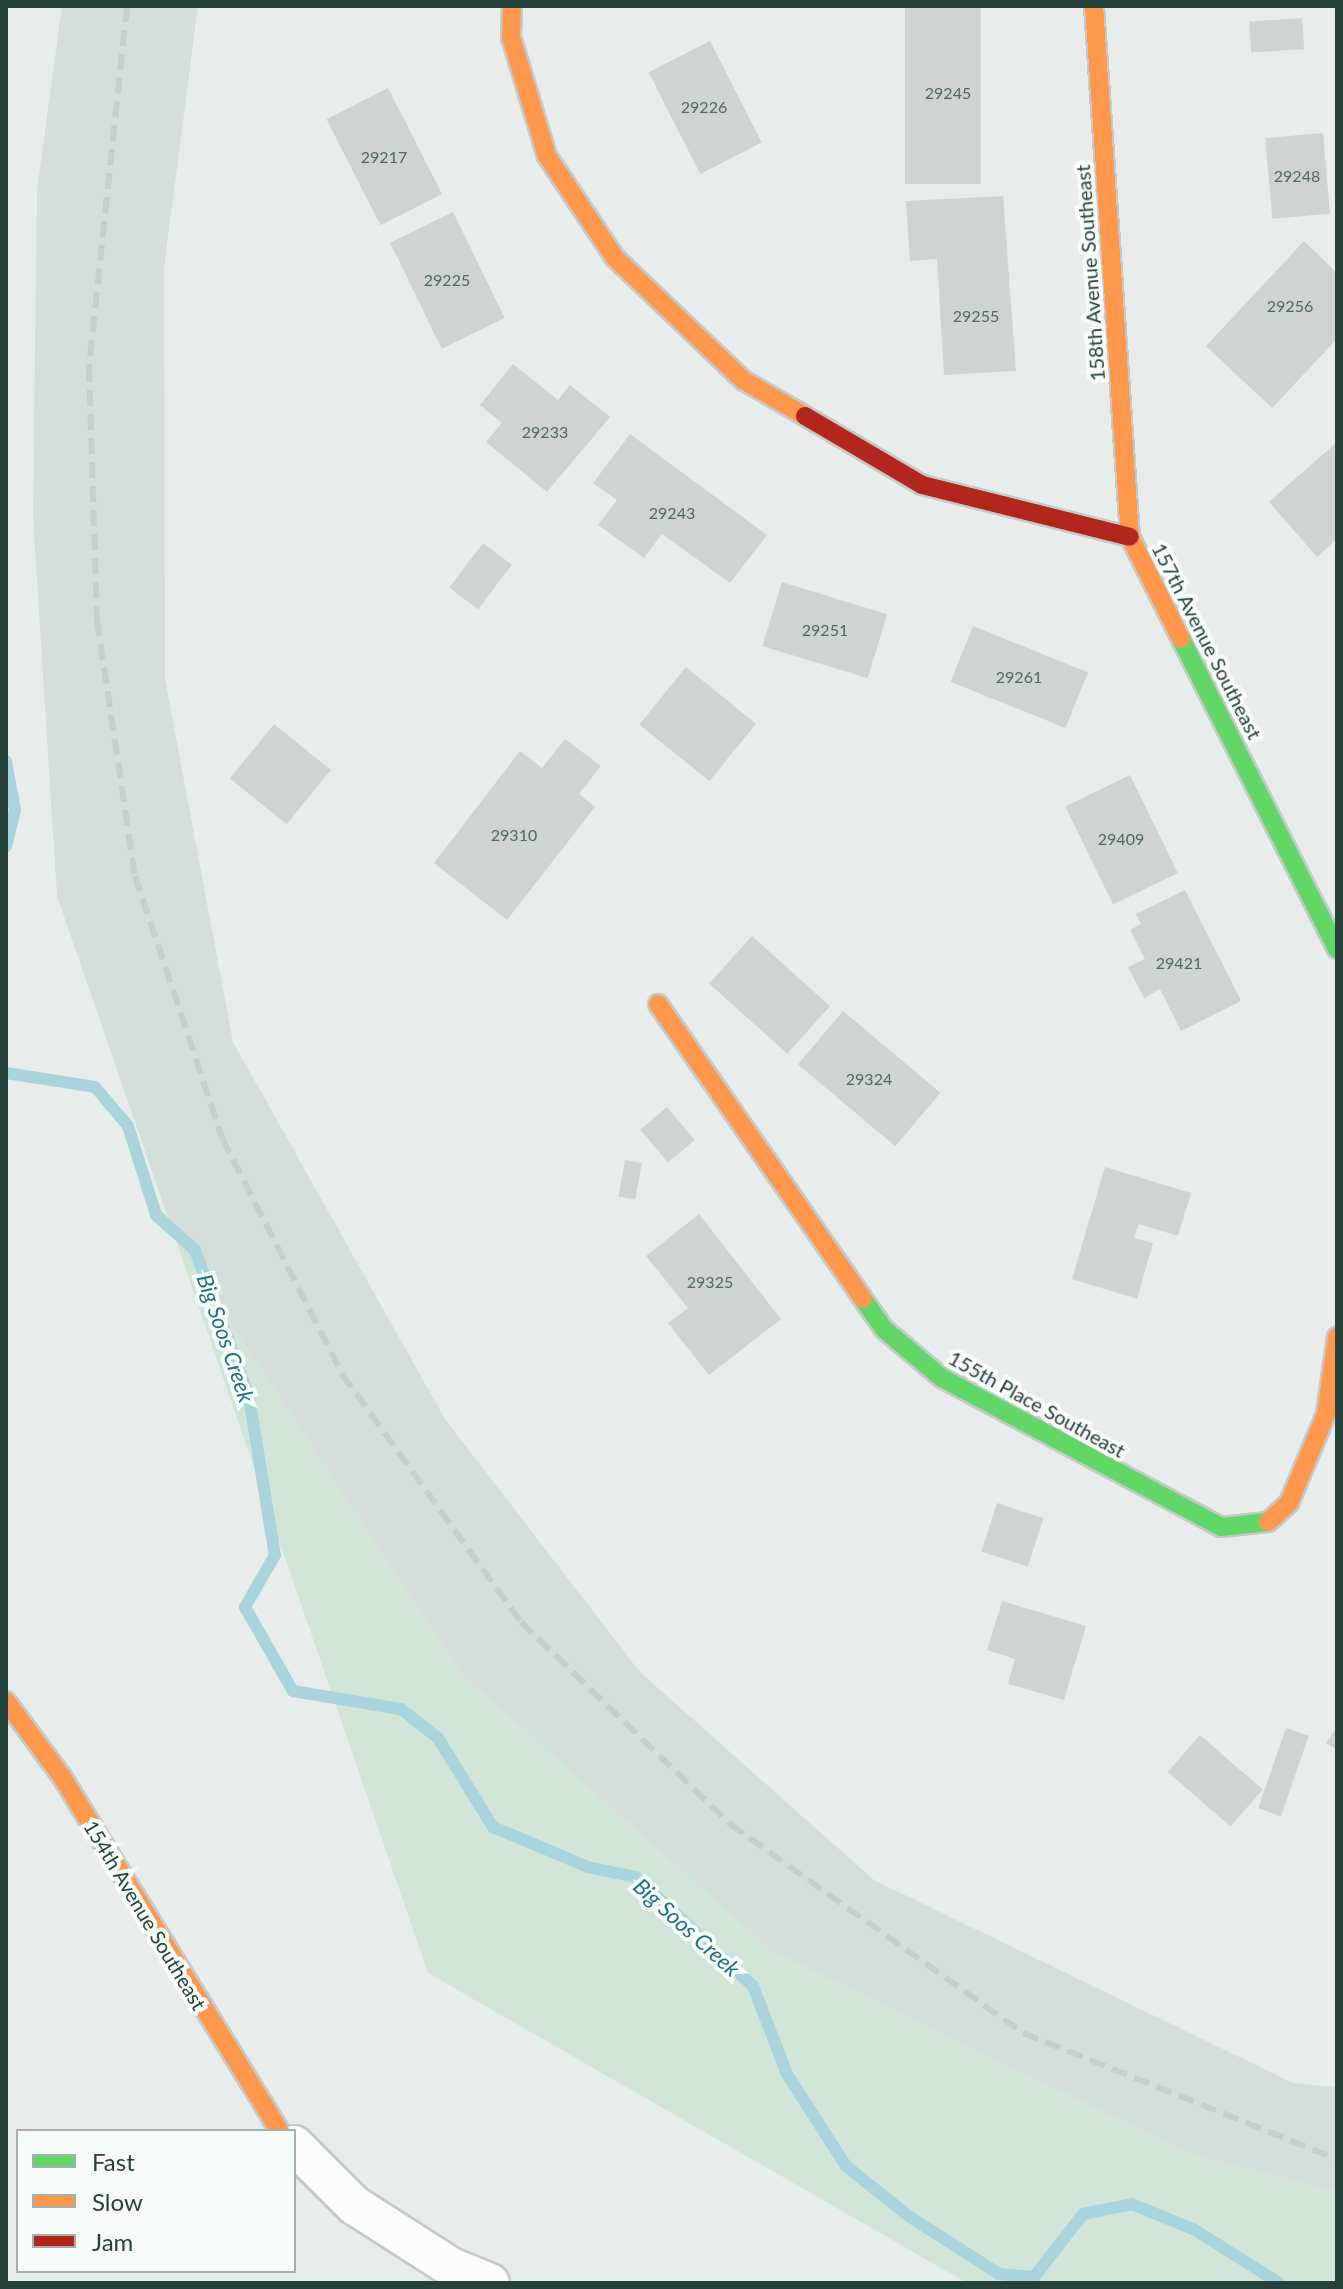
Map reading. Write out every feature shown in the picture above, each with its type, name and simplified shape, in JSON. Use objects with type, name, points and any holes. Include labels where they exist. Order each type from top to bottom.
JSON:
[{"type":"street","name":"157th Avenue Southeast","points":[[512,6],[511,37],[547,156],[615,258],[743,380],[922,485],[1130,537],[1337,949]]},
{"type":"street","name":"158th Avenue Southeast","points":[[1094,6],[1130,537]]},
{"type":"street","name":"155th Place Southeast","points":[[658,1004],[885,1330],[942,1378],[1221,1527],[1267,1523],[1289,1503],[1326,1414],[1337,1337]]},
{"type":"street","name":"154th Avenue Southeast","points":[[6,1701],[62,1777],[279,2129]]},
{"type":"street","points":[[296,2147],[354,2205],[451,2267],[490,2283]]},
{"type":"shaded area","points":[[62,6],[198,6],[164,268],[165,679],[233,1042],[445,1419],[640,1672],[874,1880],[1293,2083],[1337,2087],[1337,2192],[1189,2154],[771,1951],[463,1676],[176,1241],[57,896],[33,517],[37,190]]},
{"type":"green space","points":[[176,1241],[463,1676],[771,1951],[1189,2154],[1337,2192],[1337,2283],[967,2283],[428,1973]]},
{"type":"building","points":[[905,6],[981,6],[981,184],[905,184]]},
{"type":"building","points":[[1302,18],[1304,49],[1251,53],[1249,22]]},
{"type":"building","points":[[710,41],[762,143],[700,174],[649,72]]},
{"type":"building","points":[[388,88],[442,194],[381,225],[327,119]]},
{"type":"building","points":[[1323,133],[1330,214],[1272,219],[1265,138]]},
{"type":"building","points":[[1003,196],[1016,371],[944,375],[937,259],[910,261],[906,201]]},
{"type":"building","points":[[453,212],[505,318],[442,349],[390,243]]},
{"type":"building","points":[[1304,241],[1337,273],[1337,339],[1272,408],[1206,346]]},
{"type":"building","points":[[513,364],[558,400],[570,385],[610,417],[547,492],[486,442],[502,423],[480,405]]},
{"type":"building","points":[[630,434],[767,535],[730,583],[662,534],[644,558],[598,525],[617,500],[593,483]]},
{"type":"building","points":[[1337,442],[1337,539],[1317,557],[1269,502]]},
{"type":"building","points":[[483,543],[512,565],[478,609],[449,588]]},
{"type":"building","points":[[782,582],[887,614],[868,678],[762,646]]},
{"type":"building","points":[[973,626],[1088,672],[1065,728],[951,682]]},
{"type":"building","points":[[686,667],[756,724],[709,781],[639,725]]},
{"type":"building","points":[[274,724],[331,770],[287,824],[230,778]]},
{"type":"building","points":[[565,739],[601,766],[579,794],[595,807],[507,920],[434,863],[520,751],[542,768]]},
{"type":"building","points":[[1130,775],[1178,873],[1113,905],[1065,807]]},
{"type":"building","points":[[1185,890],[1241,1001],[1181,1031],[1160,989],[1144,998],[1128,967],[1145,959],[1130,930],[1141,924],[1136,914]]},
{"type":"building","points":[[752,936],[830,1006],[787,1054],[709,984]]},
{"type":"building","points":[[843,1011],[940,1093],[895,1146],[798,1065]]},
{"type":"building","points":[[667,1107],[695,1140],[668,1162],[640,1129]]},
{"type":"building","points":[[625,1160],[642,1163],[635,1199],[619,1196]]},
{"type":"building","points":[[1105,1167],[1191,1193],[1178,1236],[1139,1224],[1134,1238],[1153,1243],[1137,1299],[1072,1279]]},
{"type":"building","points":[[699,1214],[781,1319],[709,1375],[668,1323],[688,1308],[646,1256]]},
{"type":"building","points":[[997,1503],[1044,1518],[1028,1567],[981,1552]]},
{"type":"building","points":[[1002,1601],[1086,1626],[1064,1700],[1008,1684],[1015,1659],[987,1650]]},
{"type":"building","points":[[1337,1727],[1337,1750],[1326,1743]]},
{"type":"building","points":[[1286,1728],[1309,1736],[1281,1816],[1258,1808]]},
{"type":"building","points":[[1200,1735],[1263,1789],[1230,1826],[1168,1772]]},
{"type":"waterway","name":"Big Soos Creek","points":[[6,761],[15,810],[6,847]]},
{"type":"waterway","name":"Big Soos Creek","points":[[6,1073],[95,1087],[128,1126],[156,1215],[195,1250],[249,1397],[275,1555],[245,1607],[293,1691],[401,1709],[438,1738],[493,1827],[588,1867],[636,1877],[753,1986],[787,2074],[846,2166],[910,2217],[999,2274],[1034,2277],[1083,2214],[1132,2204],[1195,2230],[1279,2283]]},
{"type":"railway","points":[[127,6],[89,366],[97,620],[135,876],[222,1138],[342,1374],[521,1622],[730,1824],[1023,2033],[1337,2159]]},
{"type":"traffic: fast","points":[[1181,639],[1337,949]]},
{"type":"traffic: fast","points":[[863,1299],[885,1330],[942,1378],[1221,1527],[1268,1522]]},
{"type":"traffic: slow","points":[[512,6],[511,37],[547,156],[615,258],[743,380],[805,416]]},
{"type":"traffic: slow","points":[[1094,6],[1130,537],[1181,639]]},
{"type":"traffic: slow","points":[[658,1004],[863,1299]]},
{"type":"traffic: slow","points":[[1268,1522],[1289,1503],[1326,1414],[1337,1337]]},
{"type":"traffic: slow","points":[[6,1701],[62,1777],[279,2129]]},
{"type":"traffic: jam","points":[[805,416],[922,485],[1130,537]]}]
